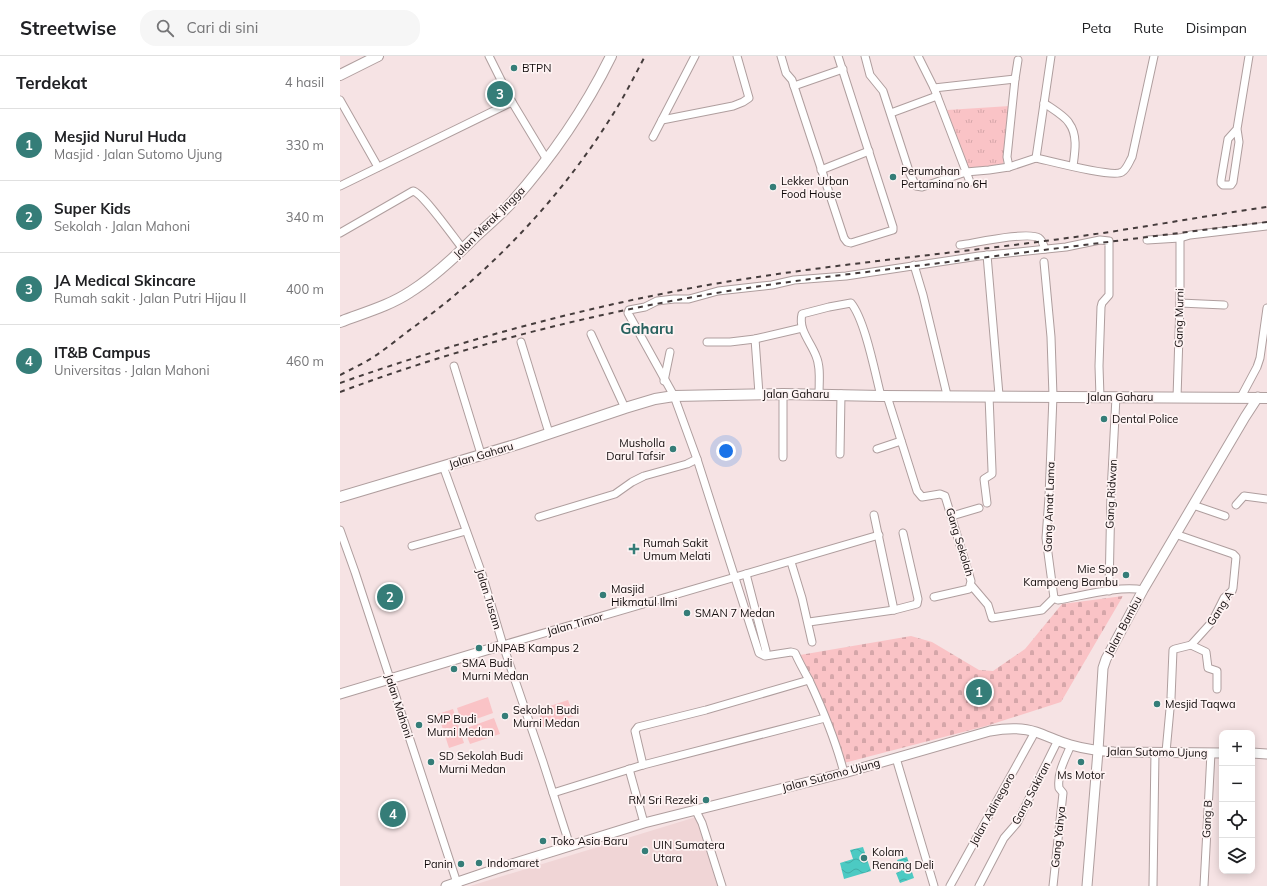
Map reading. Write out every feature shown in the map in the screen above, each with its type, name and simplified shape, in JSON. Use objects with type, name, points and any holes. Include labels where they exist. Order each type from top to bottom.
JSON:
[{"type":"main road","points":[[340,75],[378,56]]},
{"type":"main road","name":"Jalan Merak Jingga","points":[[340,322],[395,300],[410,292],[463,249],[512,202],[547,160],[595,88],[611,56]]},
{"type":"main road","name":"Jalan Gaharu","points":[[340,497],[549,433],[625,408],[656,399],[674,396],[841,394],[884,396],[947,395],[1252,398]]},
{"type":"main road","name":"Jalan Bambu","points":[[1087,886],[1103,668],[1108,652],[1141,590],[1245,417],[1252,398]]},
{"type":"main road","name":"Jalan Timor","points":[[340,694],[503,645]]},
{"type":"main road","name":"Jalan Sutomo Ujung","points":[[446,886],[458,884],[570,846],[644,823],[844,773],[990,731],[1007,728],[1035,732],[1071,745],[1098,751],[1219,753]]},
{"type":"main road","points":[[1255,753],[1267,754]]},
{"type":"street","points":[[489,56],[512,102],[547,160]]},
{"type":"street","points":[[653,137],[695,56]]},
{"type":"street","points":[[662,120],[733,106],[748,98],[737,56]]},
{"type":"street","points":[[781,56],[786,73],[792,80],[844,238],[847,242],[851,243],[893,230],[893,223],[838,56]]},
{"type":"street","points":[[865,56],[870,75],[883,91],[910,174],[916,186],[922,187],[966,172],[1009,167],[1036,158],[1104,174],[1122,173],[1127,167],[1132,156],[1154,56]]},
{"type":"street","points":[[918,56],[934,88],[970,182]]},
{"type":"street","points":[[1036,158],[1051,56]]},
{"type":"street","points":[[1238,129],[1228,138],[1221,180],[1221,183],[1224,185],[1231,185],[1232,182],[1239,142],[1238,129],[1249,56]]},
{"type":"street","points":[[1009,167],[1007,158],[1018,60]]},
{"type":"street","points":[[794,86],[842,69]]},
{"type":"street","points":[[934,88],[1015,79]]},
{"type":"street","points":[[891,113],[937,96]]},
{"type":"street","points":[[340,100],[378,167]]},
{"type":"street","points":[[340,186],[512,102]]},
{"type":"street","points":[[1044,103],[1069,121],[1074,132],[1076,146],[1073,166]]},
{"type":"street","points":[[821,170],[869,151]]},
{"type":"street","points":[[340,233],[413,191],[416,191],[463,249]]},
{"type":"street","points":[[1146,240],[1180,238],[1190,235],[1267,226]]},
{"type":"street","points":[[960,245],[1012,236],[1037,237],[1043,242],[1044,249]]},
{"type":"street","name":"Gang Murni","points":[[1178,398],[1180,238]]},
{"type":"street","points":[[844,773],[840,756],[809,680],[793,652],[765,656],[760,653],[697,459],[674,396],[664,381],[628,314],[629,310],[645,306],[656,301],[674,298],[689,299],[718,291],[794,280],[846,276],[987,255],[1066,248],[1100,240],[1108,241],[1109,295],[1101,306],[1099,366],[1100,397]]},
{"type":"street","points":[[987,255],[994,396],[992,474],[984,479],[987,503]]},
{"type":"street","name":"Gang Amat Lama","points":[[1044,262],[1051,337],[1053,396],[1046,538],[1054,598]]},
{"type":"street","points":[[914,265],[947,395]]},
{"type":"street","name":"Gang Sekolah","points":[[802,328],[801,318],[802,314],[805,313],[851,303],[857,313],[884,396],[902,441],[919,495],[924,498],[943,494],[946,498],[971,581],[969,589],[934,597]]},
{"type":"street","points":[[1180,303],[1224,305]]},
{"type":"street","points":[[1252,398],[1260,358],[1267,308]]},
{"type":"street","points":[[707,342],[730,342],[755,339],[802,328],[817,356],[819,366],[819,394]]},
{"type":"street","points":[[591,334],[625,408]]},
{"type":"street","points":[[755,339],[759,394]]},
{"type":"street","points":[[521,342],[549,433]]},
{"type":"street","points":[[664,381],[670,352]]},
{"type":"street","points":[[454,366],[481,454]]},
{"type":"street","points":[[783,394],[783,457]]},
{"type":"street","points":[[840,454],[841,394]]},
{"type":"street","name":"Gang Ridwan","points":[[1109,591],[1111,493],[1116,397]]},
{"type":"street","points":[[877,448],[902,441]]},
{"type":"street","points":[[539,517],[615,494],[632,482],[644,476],[687,464],[697,459]]},
{"type":"street","name":"Jalan Tusam","points":[[443,466],[482,574],[503,645],[570,846]]},
{"type":"street","points":[[1236,505],[1244,496],[1267,499]]},
{"type":"street","points":[[1193,504],[1226,516]]},
{"type":"street","points":[[952,516],[978,508]]},
{"type":"street","points":[[874,515],[894,610]]},
{"type":"street","name":"Jalan Mahoni","points":[[340,530],[458,884]]},
{"type":"street","points":[[412,546],[466,531]]},
{"type":"street","points":[[809,622],[894,610],[917,604],[918,602],[903,534]]},
{"type":"street","name":"Gang A","points":[[1175,534],[1233,554],[1236,557],[1232,591],[1224,598],[1214,618],[1191,645]]},
{"type":"street","name":"Jalan Timor","points":[[503,645],[791,562],[879,535]]},
{"type":"street","points":[[791,562],[809,622],[812,642]]},
{"type":"street","points":[[746,574],[766,651]]},
{"type":"street","points":[[971,585],[988,605],[992,618],[1042,610],[1054,598],[1058,600],[1109,591],[1130,589],[1141,590]]},
{"type":"street","points":[[1166,752],[1172,698],[1173,650],[1191,645],[1206,652],[1208,668],[1217,671],[1217,689]]},
{"type":"street","points":[[642,765],[635,731],[638,727],[706,710],[809,680]]},
{"type":"street","points":[[553,793],[642,765],[825,718]]},
{"type":"street","name":"Jalan Adinegoro","points":[[950,886],[1035,732]]},
{"type":"street","name":"Gang Sakiran","points":[[979,886],[1004,838],[1017,823],[1058,740]]},
{"type":"street","name":"Gang Yahya","points":[[1053,886],[1063,793],[1059,788],[1060,772],[1071,745]]},
{"type":"street","points":[[1154,886],[1155,752]]},
{"type":"street","name":"Gang B","points":[[1204,886],[1211,753]]},
{"type":"street","points":[[896,758],[934,886]]},
{"type":"street","points":[[629,769],[644,823]]},
{"type":"street","points":[[696,811],[702,823],[722,886]]},
{"type":"shaded area","name":"UIN Sumatera Utara","points":[[696,817],[718,886],[470,886]]},
{"type":"green space","points":[[1010,106],[1003,164],[968,169],[947,110]]},
{"type":"green space","points":[[1123,596],[1061,702],[986,726],[844,763],[800,655],[911,636],[932,642],[979,670],[993,671],[1025,649],[1062,604]]},
{"type":"green space","points":[[488,697],[493,713],[462,724],[457,708]]},
{"type":"green space","points":[[568,700],[574,716],[543,727],[538,710]]},
{"type":"green space","points":[[453,709],[464,743],[449,748],[438,714]]},
{"type":"green space","points":[[494,718],[500,734],[470,744],[464,729]]},
{"type":"water","points":[[863,847],[871,871],[844,879],[840,863],[853,859],[850,850]]},
{"type":"water","points":[[907,857],[914,878],[900,883],[896,873],[901,871],[897,860]]},
{"type":"railway","points":[[340,375],[375,356],[439,308],[467,285],[519,235],[544,208],[588,152],[618,106],[645,56]]},
{"type":"railway","points":[[340,383],[429,353],[519,327],[610,305],[702,286],[836,266],[1015,245],[1267,207]]},
{"type":"railway","points":[[340,392],[468,349],[556,326],[644,306],[810,279],[1267,222]]},
{"type":"place","name":"BTPN","points":[[514,68]]},
{"type":"place","name":"JA Medical Skincare","points":[[500,94]]},
{"type":"place","name":"Perumahan Pertamina no 6H","points":[[893,177]]},
{"type":"place","name":"Lekker Urban Food House","points":[[773,187]]},
{"type":"place","name":"Dental Police","points":[[1104,419]]},
{"type":"place","name":"Musholla Darul Tafsir","points":[[673,449]]},
{"type":"place","name":"Rumah Sakit Umum Melati","points":[[634,549]]},
{"type":"place","name":"Mie Sop Kampoeng Bambu","points":[[1126,575]]},
{"type":"place","name":"Masjid Hikmatul Ilmi","points":[[603,595]]},
{"type":"place","name":"Super Kids","points":[[390,597]]},
{"type":"place","name":"SMAN 7 Medan","points":[[687,613]]},
{"type":"place","name":"UNPAB Kampus 2","points":[[479,648]]},
{"type":"place","name":"SMA Budi Murni Medan","points":[[454,669]]},
{"type":"place","name":"Mesjid Nurul Huda","points":[[979,692]]},
{"type":"place","name":"Mesjid Taqwa","points":[[1157,704]]},
{"type":"place","name":"Sekolah Budi Murni Medan","points":[[505,716]]},
{"type":"place","name":"SMP Budi Murni Medan","points":[[419,725]]},
{"type":"place","name":"SD Sekolah Budi Murni Medan","points":[[431,762]]},
{"type":"place","name":"Ms Motor","points":[[1081,762]]},
{"type":"place","name":"RM Sri Rezeki","points":[[706,800]]},
{"type":"place","name":"IT&B Campus","points":[[393,814]]},
{"type":"place","name":"Toko Asia Baru","points":[[543,841]]},
{"type":"place","name":"UIN Sumatera Utara","points":[[645,851]]},
{"type":"place","name":"Kolam Renang Deli","points":[[864,858]]},
{"type":"place","name":"Indomaret","points":[[479,863]]},
{"type":"place","name":"Panin","points":[[461,864]]},
{"type":"district","name":"Gaharu","points":[[647,329]]}]
